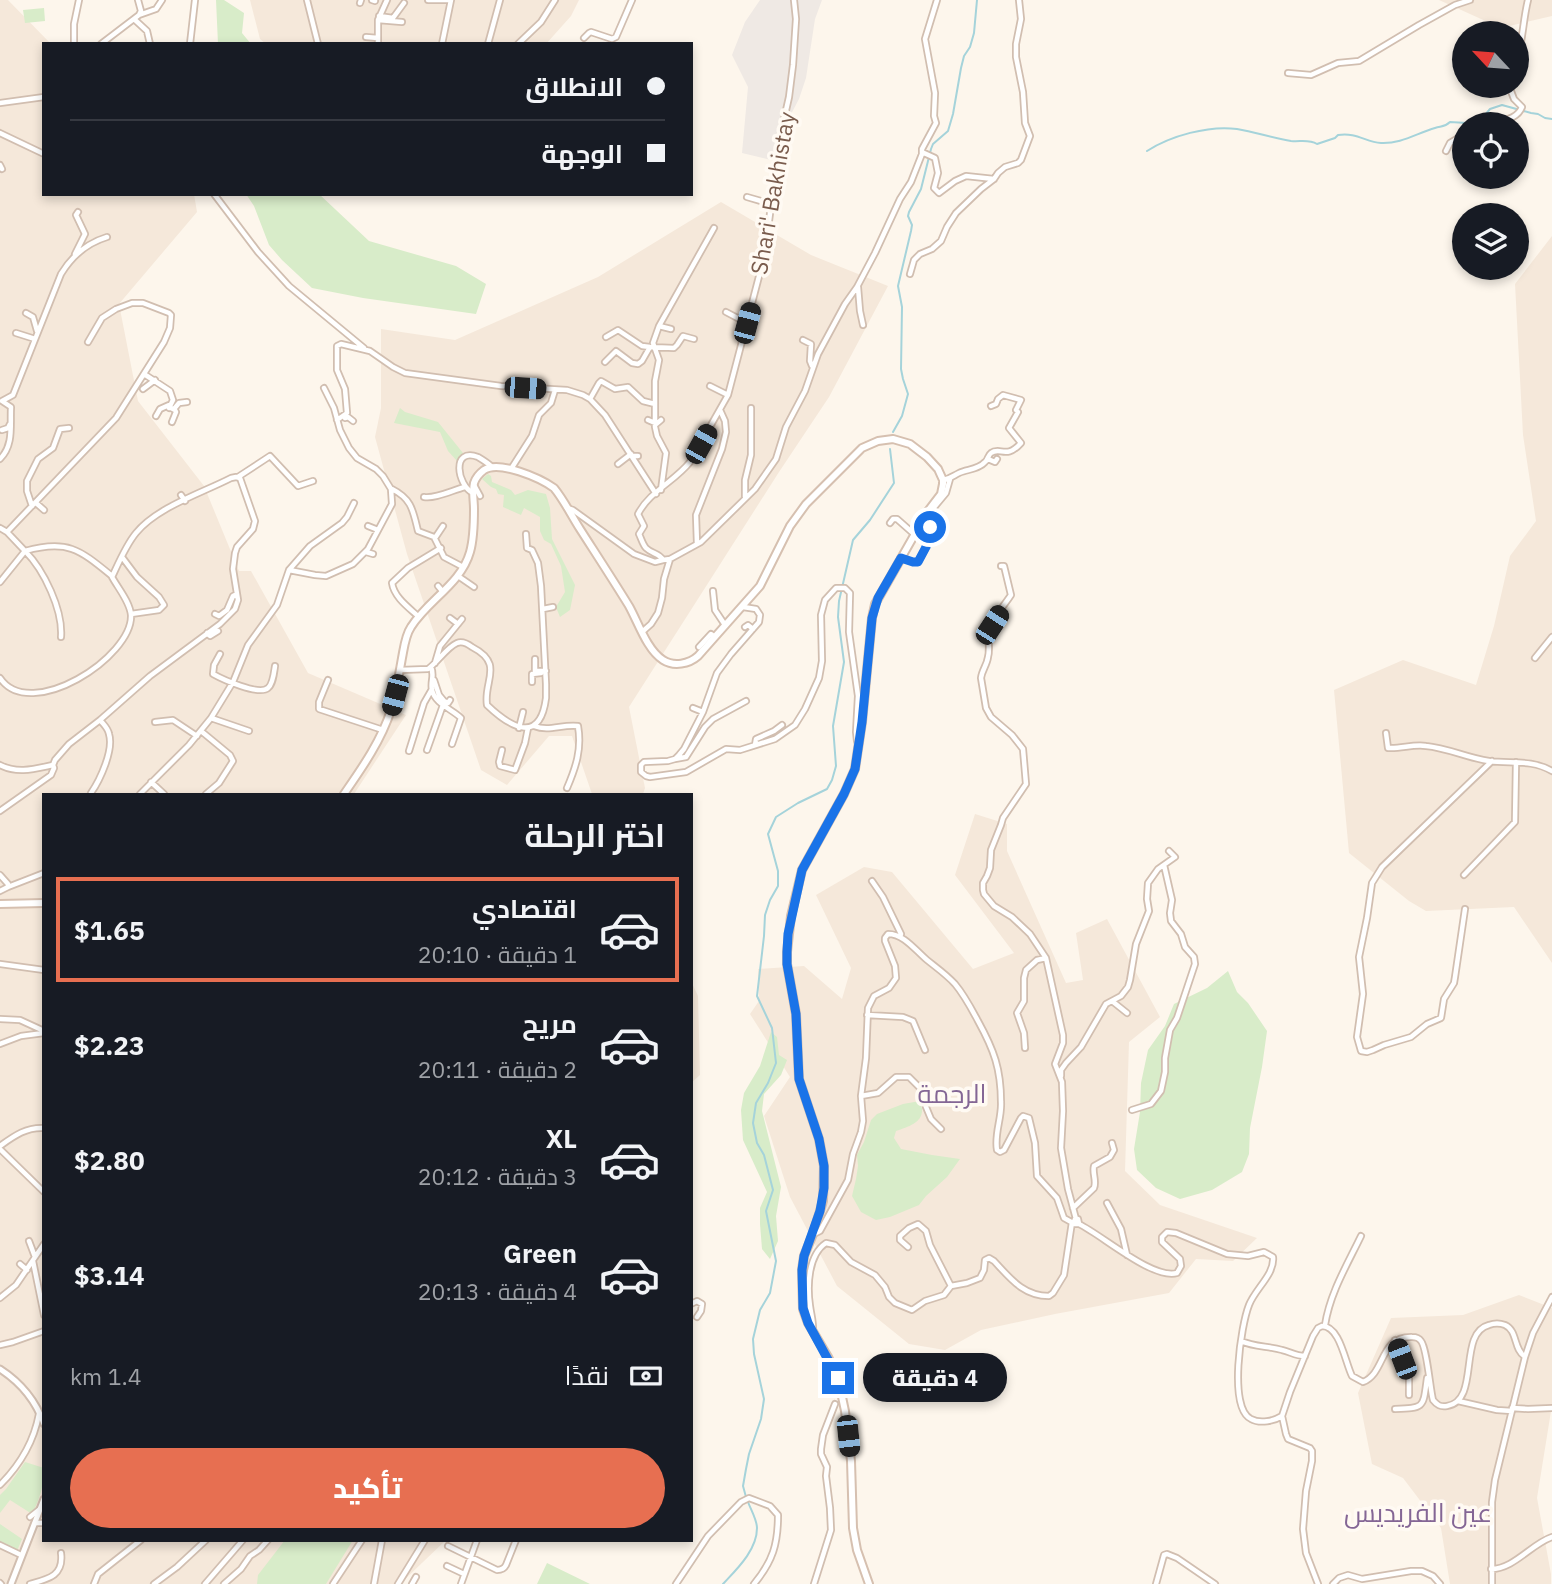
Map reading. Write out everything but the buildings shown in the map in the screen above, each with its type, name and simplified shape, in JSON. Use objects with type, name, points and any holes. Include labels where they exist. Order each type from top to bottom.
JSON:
[{"type":"main road","points":[[345,793],[367,760],[391,710],[408,633],[441,589],[463,568],[470,552],[477,495],[474,484],[482,471],[492,467],[511,469],[547,483],[559,494],[642,632],[661,659],[678,664],[694,659],[760,586],[799,512],[862,447],[887,439],[910,444],[947,479],[942,494],[928,511],[878,598],[872,618],[855,769],[802,870],[788,934],[787,964],[796,1014],[799,1079],[819,1139],[824,1166],[823,1200],[804,1256],[803,1308],[808,1323],[838,1378],[851,1461],[853,1528],[869,1584]]},
{"type":"main road","points":[[0,904],[42,903]]},
{"type":"street","points":[[74,42],[74,24],[79,0]]},
{"type":"street","points":[[138,0],[141,12],[139,15]]},
{"type":"street","points":[[103,42],[139,15],[156,9],[162,0]]},
{"type":"street","points":[[190,42],[195,0]]},
{"type":"street","points":[[307,0],[318,42]]},
{"type":"street","points":[[366,37],[378,41],[378,18],[387,0]]},
{"type":"street","points":[[428,0],[451,0],[442,42]]},
{"type":"street","points":[[489,42],[500,0]]},
{"type":"street","points":[[519,42],[541,22],[555,0]]},
{"type":"street","points":[[584,38],[592,32],[612,39],[616,37],[632,0]]},
{"type":"street","name":"Shari' Bakhistay","points":[[663,560],[646,548],[639,534],[644,526],[638,514],[690,462],[728,395],[763,261],[793,65],[796,19],[794,0]]},
{"type":"street","points":[[566,508],[573,510],[634,554],[655,562],[670,559],[706,538],[755,489],[776,460],[786,427],[805,391],[812,367],[875,253],[900,199],[911,182],[923,153],[922,149],[936,123],[936,93],[925,38],[937,0]]},
{"type":"street","points":[[910,274],[914,260],[941,241],[956,213],[1005,167],[1021,160],[1030,136],[1025,123],[1016,57],[1021,19],[1019,0]]},
{"type":"street","points":[[1288,73],[1311,75],[1338,63],[1359,61],[1455,5],[1470,0]]},
{"type":"street","points":[[1524,21],[1528,0]]},
{"type":"street","points":[[378,18],[393,18],[404,3]]},
{"type":"street","points":[[378,18],[402,22]]},
{"type":"street","points":[[134,19],[147,31],[149,42]]},
{"type":"street","points":[[0,103],[42,97]]},
{"type":"street","points":[[0,133],[42,153]]},
{"type":"street","points":[[1446,151],[1452,142]]},
{"type":"street","points":[[923,153],[936,158],[938,173],[934,188],[939,193],[966,176],[995,179]]},
{"type":"street","points":[[215,196],[258,253],[289,286],[367,350],[405,373],[500,386],[572,391],[590,399],[605,415],[658,492]]},
{"type":"street","points":[[747,197],[771,204]]},
{"type":"street","points":[[0,459],[10,440],[13,395],[61,274],[85,234],[76,215],[78,212]]},
{"type":"street","points":[[605,362],[617,351],[632,363],[638,364],[642,360],[652,347],[659,326],[714,228]]},
{"type":"street","points":[[73,258],[88,245],[107,237]]},
{"type":"street","points":[[858,286],[863,324]]},
{"type":"street","points":[[7,531],[116,418],[164,342],[172,319],[169,313],[143,303],[131,303],[102,318],[88,342]]},
{"type":"street","points":[[726,312],[747,323]]},
{"type":"street","points":[[26,313],[33,317],[38,332]]},
{"type":"street","points":[[659,326],[671,329]]},
{"type":"street","points":[[606,337],[618,330],[642,346],[674,348],[683,336],[694,339]]},
{"type":"street","points":[[16,333],[35,339]]},
{"type":"street","points":[[803,340],[811,344],[812,367]]},
{"type":"street","points":[[337,421],[347,414],[345,389],[337,370],[338,344],[367,350]]},
{"type":"street","points":[[652,347],[657,351],[659,360],[655,381],[657,436],[666,453],[658,492]]},
{"type":"street","points":[[144,374],[170,391],[173,400],[170,407]]},
{"type":"street","points":[[143,389],[155,380]]},
{"type":"street","points":[[590,399],[601,381],[615,390],[628,387],[643,401],[655,404]]},
{"type":"street","points":[[710,386],[728,395]]},
{"type":"street","points":[[324,388],[349,449],[357,458],[376,469],[391,489],[405,497],[414,512],[418,531],[435,538],[444,557],[463,568]]},
{"type":"street","points":[[511,469],[532,436],[539,415],[551,403],[555,390]]},
{"type":"street","points":[[1,401],[13,395]]},
{"type":"street","points":[[901,558],[918,562],[926,547],[932,511],[946,493],[947,479],[984,464],[991,453],[1009,453],[1021,443],[1009,428],[1021,400],[1003,395],[991,406]]},
{"type":"street","points":[[1,401],[11,407]]},
{"type":"street","points":[[156,416],[160,409],[187,402]]},
{"type":"street","points":[[170,407],[176,412],[172,422]]},
{"type":"street","points":[[745,498],[745,480],[751,455],[751,408]]},
{"type":"street","points":[[697,544],[696,515],[726,432],[720,410]]},
{"type":"street","points":[[337,421],[348,417],[352,421]]},
{"type":"street","points":[[649,420],[657,423]]},
{"type":"street","points":[[2,430],[8,428],[11,423]]},
{"type":"street","points":[[44,510],[34,504],[27,491],[27,481],[35,462],[53,449],[60,429],[69,428]]},
{"type":"street","points":[[618,464],[631,455],[638,456]]},
{"type":"street","points":[[112,577],[141,527],[185,500],[238,477],[270,456],[298,486],[313,481]]},
{"type":"street","points":[[477,495],[465,487],[459,468],[463,457],[475,457],[492,467]]},
{"type":"street","points":[[988,459],[995,462],[997,459]]},
{"type":"street","points":[[0,811],[51,775],[53,765],[62,750],[150,676],[220,624],[235,609],[238,600],[233,569],[235,553],[255,525],[243,483],[238,477]]},
{"type":"street","points":[[424,497],[432,499],[465,487]]},
{"type":"street","points":[[289,570],[321,576],[330,575],[353,564],[366,551],[392,504],[391,489]]},
{"type":"street","points":[[181,495],[185,500]]},
{"type":"street","points":[[141,793],[211,718],[233,682],[248,645],[277,604],[289,570],[310,546],[342,523],[354,503]]},
{"type":"street","points":[[890,523],[897,519],[914,534]]},
{"type":"street","points":[[368,526],[378,530]]},
{"type":"street","points":[[435,538],[443,526]]},
{"type":"street","points":[[0,528],[7,531],[40,569],[60,618],[61,637]]},
{"type":"street","points":[[251,532],[251,541]]},
{"type":"street","points":[[502,750],[500,766],[515,770],[531,727],[544,711],[546,672],[543,609],[538,563],[532,550],[527,548],[526,534]]},
{"type":"street","points":[[0,582],[26,551],[52,546],[76,550],[85,554],[112,577],[131,614],[129,631],[115,650],[76,681],[48,691],[27,694],[5,686],[0,678]]},
{"type":"street","points":[[419,617],[391,586],[408,568],[440,548]]},
{"type":"street","points":[[366,551],[373,554]]},
{"type":"street","points":[[122,557],[136,577],[159,597],[164,605],[159,610],[131,614]]},
{"type":"street","points":[[642,632],[657,616],[670,559]]},
{"type":"street","points":[[1001,566],[1004,566],[1011,595],[992,625],[987,665],[981,678],[986,708],[991,717],[1013,734],[1023,749],[1026,784],[1003,818],[991,850],[990,868],[983,883],[983,890],[994,906],[1012,917],[1030,934],[1046,958],[1063,1035],[1063,1043],[1055,1064],[1061,1077]]},
{"type":"street","points":[[454,577],[474,587]]},
{"type":"street","points":[[746,701],[713,719],[686,757],[644,762],[641,772],[650,777],[685,772],[723,751],[732,748],[740,750],[782,736],[801,718],[820,670],[821,615],[825,600],[832,591],[843,588],[850,593],[849,632],[858,696],[856,732],[859,747]]},
{"type":"street","points":[[713,591],[715,610],[725,625]]},
{"type":"street","points":[[215,614],[219,616],[228,610],[233,596],[237,594]]},
{"type":"street","points":[[675,759],[684,749],[703,712],[717,673],[737,644],[760,619],[759,612],[742,606]]},
{"type":"street","points":[[543,609],[553,607]]},
{"type":"street","points":[[409,751],[424,702],[432,689],[433,666],[440,646],[460,622],[450,618]]},
{"type":"street","points":[[745,627],[748,625],[753,629]]},
{"type":"street","points":[[207,633],[210,636],[218,631]]},
{"type":"street","points":[[699,647],[711,634],[715,637]]},
{"type":"street","points":[[1535,658],[1552,637]]},
{"type":"street","points":[[400,670],[428,669],[460,642],[483,653],[491,669],[487,705],[509,723],[541,729],[578,726],[577,766],[567,788]]},
{"type":"street","points":[[220,654],[213,674],[257,691],[265,691],[271,684],[275,666]]},
{"type":"street","points":[[535,659],[535,671],[546,672]]},
{"type":"street","points":[[532,682],[532,674],[546,672]]},
{"type":"street","points":[[328,680],[318,702],[319,709],[383,730]]},
{"type":"street","points":[[433,680],[442,699],[448,703],[450,700]]},
{"type":"street","points":[[432,689],[443,705],[461,718],[452,744]]},
{"type":"street","points":[[427,750],[443,705]]},
{"type":"street","points":[[693,708],[703,712]]},
{"type":"street","points":[[519,727],[523,712]]},
{"type":"street","points":[[211,718],[249,732]]},
{"type":"street","points":[[91,793],[100,777],[111,743],[109,732],[100,720]]},
{"type":"street","points":[[155,722],[173,720],[197,736]]},
{"type":"street","points":[[755,744],[756,739],[782,725]]},
{"type":"street","points":[[201,731],[230,755],[233,761],[219,783],[207,793]]},
{"type":"street","points":[[1386,733],[1388,747],[1424,745],[1492,761],[1538,764],[1552,771]]},
{"type":"street","points":[[1465,909],[1454,983],[1444,999],[1441,1018],[1427,1024],[1411,1037],[1367,1052],[1361,1051],[1357,1037],[1363,995],[1359,957],[1373,879],[1381,867],[1492,761]]},
{"type":"street","points":[[1464,875],[1515,822],[1516,762]]},
{"type":"street","points":[[0,765],[22,771],[53,765]]},
{"type":"street","points":[[151,782],[163,793]]},
{"type":"street","points":[[813,1330],[809,1296],[810,1276],[816,1252],[826,1243],[835,1244],[851,1262],[875,1275],[891,1299],[908,1310],[916,1309],[925,1301],[944,1295],[951,1286],[980,1278],[985,1260],[989,1258],[1021,1288],[1032,1294],[1049,1296],[1064,1275],[1075,1222],[1061,1148],[1061,1070],[1081,1047],[1106,1004],[1125,992],[1130,981],[1136,944],[1150,911],[1147,899],[1148,883],[1158,869],[1175,857],[1169,851]]},
{"type":"street","points":[[1132,1110],[1151,1104],[1161,1091],[1171,1030],[1195,964],[1194,957],[1185,947],[1181,934],[1171,921],[1172,900],[1164,865]]},
{"type":"street","points":[[0,891],[42,874]]},
{"type":"street","points":[[0,875],[7,881],[8,887]]},
{"type":"street","points":[[872,881],[883,897],[901,937]]},
{"type":"street","points":[[813,1234],[820,1231],[848,1180],[862,1127],[861,1096],[868,1008],[874,996],[889,988],[896,978],[895,966],[885,941],[886,935],[901,937],[942,971],[969,1003],[990,1042],[996,1060],[1001,1092],[997,1150],[1004,1150],[1021,1118],[1029,1118],[1035,1143],[1037,1176],[1057,1199],[1064,1218],[1107,1240],[1127,1256],[1151,1268],[1175,1275],[1180,1269],[1180,1259],[1162,1241],[1163,1235],[1171,1232],[1227,1254],[1248,1256],[1264,1252],[1272,1256],[1273,1265],[1248,1308],[1238,1363],[1239,1388],[1240,1401],[1249,1418],[1259,1421],[1279,1419],[1282,1416]]},
{"type":"street","points":[[1025,1048],[1024,1033],[1017,1013],[1024,1001],[1024,974],[1033,963],[1046,958]]},
{"type":"street","points":[[0,964],[42,970]]},
{"type":"street","points":[[1112,1001],[1127,1013]]},
{"type":"street","points":[[867,1015],[903,1017],[913,1021],[925,1050]]},
{"type":"street","points":[[0,1019],[20,1020],[42,1031]]},
{"type":"street","points":[[0,1044],[42,1032]]},
{"type":"street","points":[[861,1096],[878,1093],[896,1077],[909,1077],[923,1091],[931,1119],[941,1129]]},
{"type":"street","points":[[42,1128],[19,1133],[0,1148],[42,1190]]},
{"type":"street","points":[[1073,1208],[1094,1188],[1094,1166],[1110,1157],[1113,1152],[1112,1143]]},
{"type":"street","points":[[1107,1203],[1121,1229],[1127,1256]]},
{"type":"street","points":[[908,1247],[900,1240],[900,1236],[918,1224],[926,1231],[930,1245],[951,1286]]},
{"type":"street","points":[[1325,1325],[1332,1296],[1361,1236]]},
{"type":"street","points":[[29,1241],[42,1301]]},
{"type":"street","points":[[0,1298],[16,1285],[42,1247]]},
{"type":"street","points":[[20,1264],[27,1270]]},
{"type":"street","points":[[1492,1584],[1494,1486],[1525,1357],[1533,1333],[1552,1297]]},
{"type":"street","points":[[693,1303],[697,1301],[702,1304],[697,1317]]},
{"type":"street","points":[[1325,1325],[1336,1334],[1352,1376],[1359,1381],[1373,1376],[1384,1353],[1395,1340],[1415,1337],[1421,1341],[1432,1396],[1435,1404],[1444,1407],[1458,1401],[1464,1390],[1468,1365],[1477,1334],[1482,1328],[1491,1324],[1507,1327],[1514,1336],[1520,1353],[1525,1357]]},
{"type":"street","points":[[1318,1584],[1306,1553],[1303,1529],[1312,1451],[1288,1439],[1282,1416],[1315,1331],[1325,1325]]},
{"type":"street","points":[[0,1345],[42,1332]]},
{"type":"street","points":[[1395,1340],[1409,1378],[1409,1395]]},
{"type":"street","points":[[1241,1341],[1251,1346],[1286,1350],[1295,1356],[1305,1356]]},
{"type":"street","points":[[0,1369],[18,1383],[41,1415],[20,1461],[0,1485]]},
{"type":"street","points":[[1395,1409],[1421,1406],[1428,1374]]},
{"type":"street","points":[[1458,1401],[1512,1410],[1552,1408]]},
{"type":"street","points":[[814,1584],[831,1530],[827,1467],[821,1449],[835,1404]]},
{"type":"street","points":[[676,1584],[708,1536],[741,1502],[750,1497],[770,1506],[778,1515],[778,1530],[770,1563],[754,1584]]},
{"type":"street","points":[[11,1584],[42,1505]]},
{"type":"street","points":[[30,1517],[41,1508]]},
{"type":"street","points":[[35,1523],[42,1523]]},
{"type":"street","points":[[1491,1569],[1501,1568],[1552,1537]]},
{"type":"street","points":[[94,1584],[98,1574],[138,1542]]},
{"type":"street","points":[[154,1584],[203,1542]]},
{"type":"street","points":[[205,1584],[241,1542]]},
{"type":"street","points":[[224,1584],[266,1542]]},
{"type":"street","points":[[333,1584],[361,1542]]},
{"type":"street","points":[[374,1584],[382,1542]]},
{"type":"street","points":[[398,1584],[424,1542]]},
{"type":"street","points":[[461,1584],[476,1542]]},
{"type":"street","points":[[448,1546],[497,1570],[504,1569],[515,1542]]},
{"type":"street","points":[[0,1545],[21,1555]]},
{"type":"street","points":[[30,1584],[55,1575],[62,1560],[61,1553]]},
{"type":"street","points":[[1156,1584],[1164,1555],[1167,1554],[1215,1584]]},
{"type":"street","points":[[447,1566],[464,1574]]},
{"type":"street","points":[[1333,1584],[1348,1575],[1362,1579],[1422,1571],[1433,1576],[1440,1584]]},
{"type":"street","points":[[412,1584],[416,1577]]},
{"type":"shaded area","points":[[0,0],[8,0],[49,42],[42,42],[42,196],[194,196],[197,212],[119,304],[138,401],[204,486],[239,571],[251,571],[308,673],[406,715],[355,793],[42,793],[42,1542],[444,1542],[400,1584],[0,1584]]},
{"type":"shaded area","points":[[250,0],[579,0],[571,16],[548,42],[264,42],[260,39]]},
{"type":"shaded area","points":[[760,0],[822,0],[815,19],[806,78],[799,99],[779,137],[775,161],[742,153],[748,87],[732,55],[745,22]]},
{"type":"shaded area","points":[[1439,0],[1552,0],[1552,16],[1530,21],[1486,21]]},
{"type":"shaded area","points":[[721,202],[811,255],[888,286],[829,397],[629,707],[645,788],[643,793],[592,793],[572,736],[549,736],[507,785],[481,770],[407,554],[375,437],[381,408],[381,329],[455,340],[598,277]]},
{"type":"shaded area","points":[[1552,236],[1552,963],[1514,907],[1426,911],[1409,901],[1349,853],[1334,690],[1403,660],[1476,685],[1494,626],[1510,556],[1536,521],[1523,435],[1515,284],[1518,280],[1529,280],[1529,266]]},
{"type":"shaded area","points":[[975,814],[1007,824],[1007,851],[1066,983],[1083,980],[1076,933],[1107,919],[1160,1017],[1129,1042],[1125,1171],[1160,1205],[1257,1238],[1233,1261],[1196,1259],[1169,1293],[981,1330],[945,1350],[909,1344],[837,1286],[790,1197],[764,1116],[790,1077],[750,1014],[759,1001],[758,969],[804,966],[842,999],[851,968],[816,895],[864,867],[892,872],[973,969],[1014,953],[955,875]]},
{"type":"shaded area","points":[[693,985],[698,996],[700,1075],[693,1081]]},
{"type":"shaded area","points":[[1519,1295],[1552,1308],[1552,1405],[1537,1498],[1551,1584],[1450,1584],[1441,1528],[1403,1478],[1372,1464],[1358,1393],[1391,1318],[1463,1315]]},
{"type":"green space","points":[[216,0],[224,0],[244,13],[242,33],[249,42],[218,42]]},
{"type":"green space","points":[[44,8],[45,21],[25,23],[23,10]]},
{"type":"green space","points":[[247,196],[321,196],[369,241],[456,266],[486,284],[476,314],[312,288],[269,245]]},
{"type":"green space","points":[[400,408],[438,422],[463,453],[457,461],[448,451],[440,432],[394,423]]},
{"type":"green space","points":[[488,474],[492,482],[511,490],[515,495],[528,490],[546,494],[550,508],[552,539],[575,585],[570,610],[560,617],[556,607],[565,592],[561,566],[551,544],[544,540],[540,531],[540,517],[524,508],[521,515],[503,507],[504,495],[498,494],[496,489],[482,479]]},
{"type":"green space","points":[[1228,971],[1237,992],[1267,1031],[1250,1128],[1249,1154],[1242,1172],[1212,1190],[1180,1199],[1156,1188],[1137,1170],[1134,1149],[1141,1083],[1148,1050],[1165,1026],[1174,1004],[1207,988]]},
{"type":"green space","points":[[771,1032],[777,1037],[779,1055],[787,1060],[781,1075],[764,1094],[762,1111],[781,1187],[776,1216],[778,1241],[770,1259],[762,1249],[760,1224],[760,1208],[767,1192],[743,1140],[741,1110],[744,1093],[760,1066]]},
{"type":"green space","points":[[920,1101],[922,1113],[917,1122],[896,1131],[894,1138],[901,1149],[960,1159],[947,1177],[919,1205],[876,1220],[861,1212],[852,1196],[858,1166],[857,1155],[871,1120],[877,1114]]},
{"type":"green space","points":[[25,1462],[42,1467],[42,1486],[32,1514],[10,1500],[0,1513],[0,1495]]},
{"type":"green space","points":[[0,1524],[22,1539],[17,1551],[0,1542]]},
{"type":"green space","points":[[283,1542],[352,1542],[326,1584],[257,1584],[258,1575]]},
{"type":"green space","points":[[547,1563],[590,1584],[537,1584]]},
{"type":"waterway","points":[[893,432],[902,416],[908,394],[901,369],[902,307],[898,286],[912,225],[908,216],[921,189],[933,144],[948,131],[964,56],[974,33],[977,0]]},
{"type":"waterway","points":[[1147,151],[1190,133],[1226,128],[1317,144],[1344,134],[1388,143],[1445,126],[1450,122],[1467,123],[1502,105],[1552,119]]},
{"type":"waterway","points":[[746,1497],[743,1486],[746,1469],[764,1399],[753,1339],[760,1310],[770,1293],[776,1261],[766,1211],[773,1190],[753,1123],[756,1103],[776,1063],[772,1028],[757,996],[765,915],[778,886],[778,871],[768,834],[776,817],[827,789],[832,780],[836,766],[833,726],[844,662],[838,617],[839,601],[853,540],[870,520],[894,483],[890,449]]},
{"type":"waterway","points":[[723,1584],[754,1544],[757,1528],[748,1502]]},
{"type":"district","name":"الرجمة","points":[[952,1093]]},
{"type":"district","name":"عين الفريديس","points":[[1418,1512]]},
{"type":"route","points":[[838,1378],[808,1323],[803,1308],[804,1256],[823,1200],[824,1166],[813,1118],[799,1079],[796,1014],[787,964],[788,934],[802,870],[855,769],[875,604],[901,558],[918,562],[926,547],[930,527]]}]
